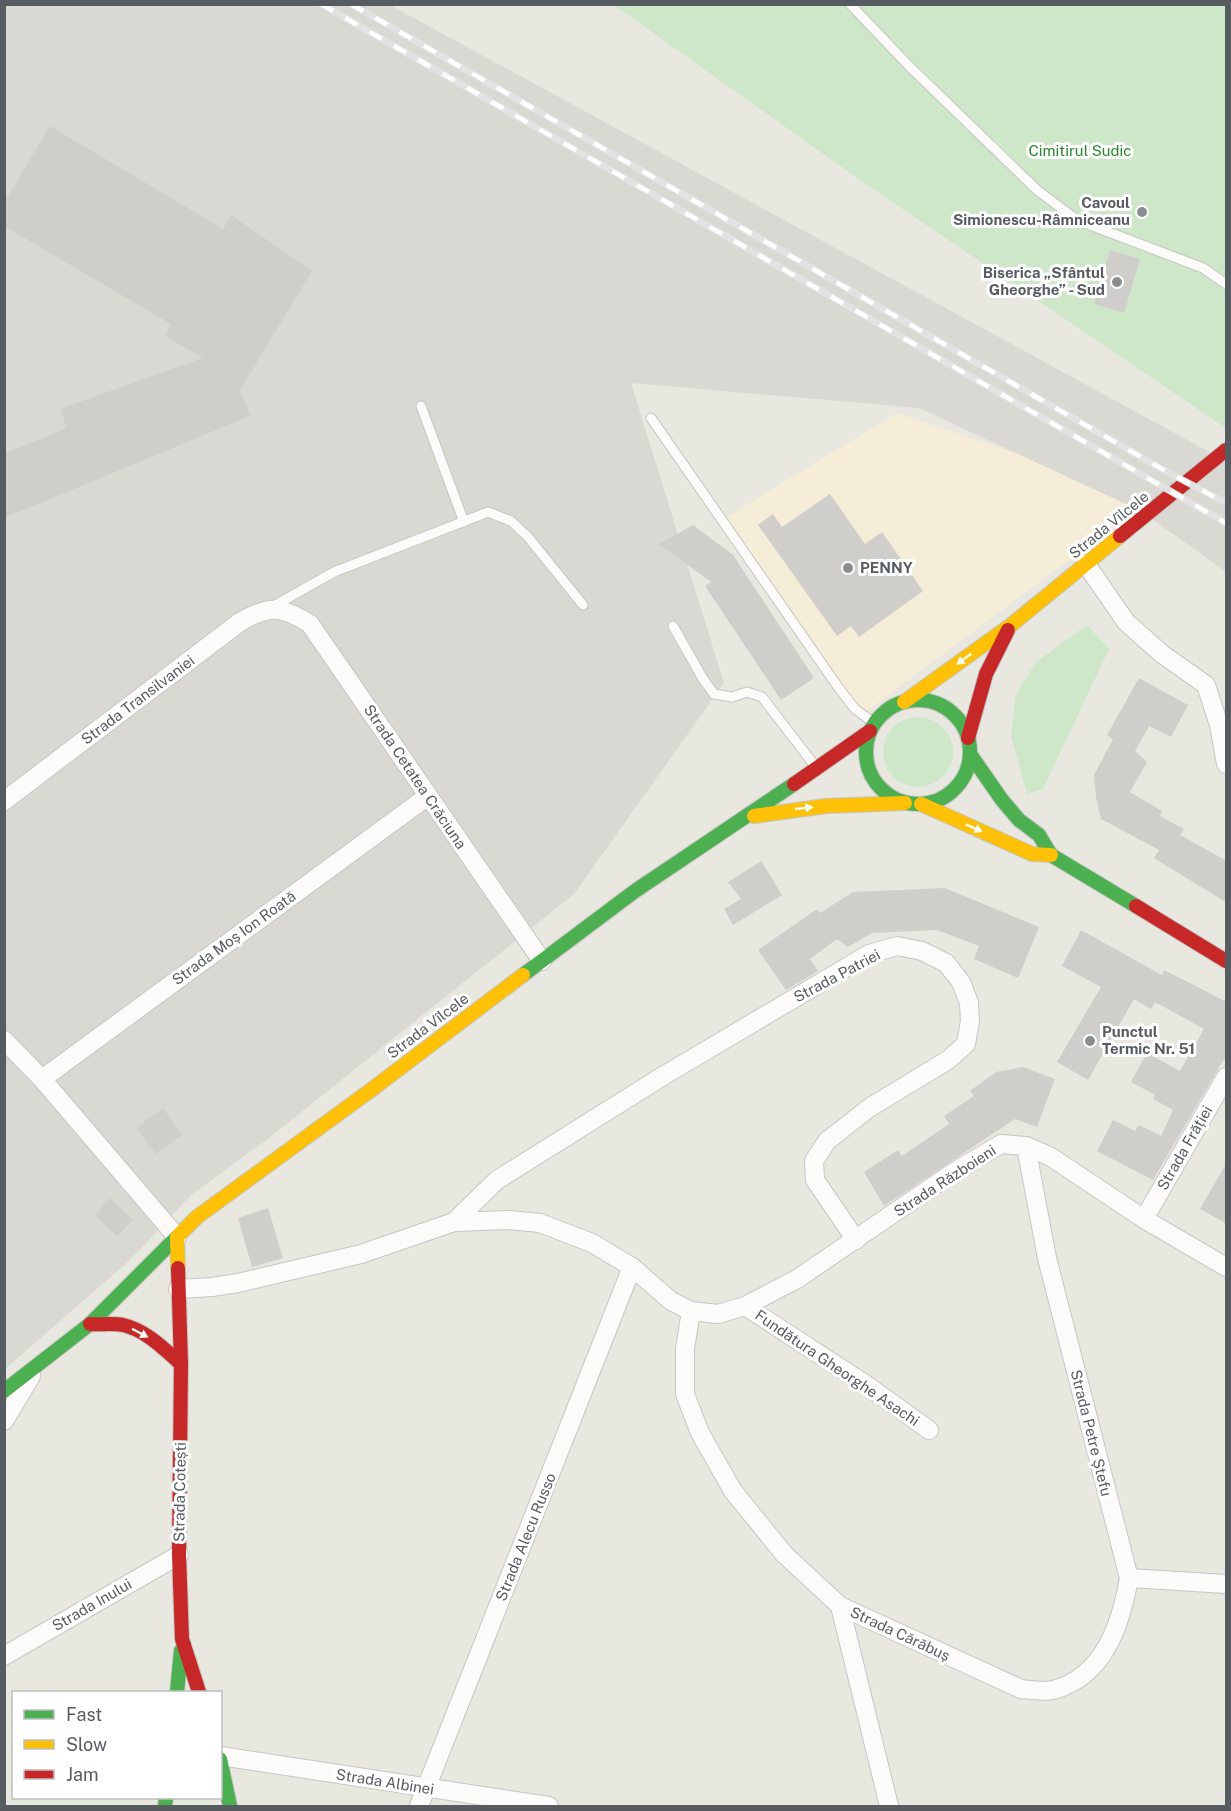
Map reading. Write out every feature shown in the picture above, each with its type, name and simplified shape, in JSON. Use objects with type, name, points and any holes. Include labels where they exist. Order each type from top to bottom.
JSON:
[{"type":"main road","name":"Strada Vîlcele","points":[[904,702],[1011,625],[1227,450]]},
{"type":"main road","name":"Strada Vîlcele","points":[[968,738],[986,674],[1011,625]]},
{"type":"main road","points":[[920,700],[936,703],[950,711],[961,723],[968,738],[970,754],[963,776],[949,794],[936,801],[921,804],[906,803],[880,788],[871,775],[866,745],[872,727],[882,714],[904,702],[920,700]]},
{"type":"main road","name":"Strada Vîlcele","points":[[7,1384],[35,1369],[90,1324],[197,1217],[371,1090],[635,891],[747,817],[872,727]]},
{"type":"main road","points":[[970,754],[1002,801],[1019,820],[1039,835],[1051,855],[1227,961]]},
{"type":"main road","name":"Strada Vîlcele","points":[[747,817],[826,806],[906,803]]},
{"type":"main road","points":[[921,804],[1032,854],[1051,855]]},
{"type":"main road","points":[[177,1237],[178,1289]]},
{"type":"main road","name":"Strada Cotești","points":[[178,1289],[181,1364],[179,1555],[182,1639],[200,1691]]},
{"type":"main road","points":[[90,1324],[122,1325],[139,1331],[155,1341],[181,1364]]},
{"type":"main road","points":[[177,1691],[182,1639]]},
{"type":"main road","points":[[222,1768],[230,1806]]},
{"type":"street","points":[[1086,564],[1126,622],[1162,654],[1206,685],[1219,725],[1227,764]]},
{"type":"street","name":"Strada Cetatea Crăciuna","points":[[272,610],[292,612],[310,624],[542,961]]},
{"type":"street","name":"Strada Transilvaniei","points":[[4,801],[240,622],[259,611],[272,610]]},
{"type":"street","name":"Strada Moș Ion Roată","points":[[42,1079],[428,796]]},
{"type":"street","name":"Strada Patriei","points":[[454,1222],[497,1180],[634,1094],[869,954],[897,946],[922,951],[946,963],[961,982],[969,1003],[970,1021],[966,1044],[948,1060],[869,1108],[827,1141],[814,1161],[815,1180],[856,1240]]},
{"type":"street","points":[[4,1040],[42,1079],[177,1237]]},
{"type":"street","name":"Strada Frăției","points":[[1144,1219],[1227,1077]]},
{"type":"street","name":"Strada Războieni","points":[[691,1311],[718,1314],[745,1306],[797,1279],[954,1172],[1001,1144],[1026,1146],[1051,1157],[1144,1219],[1227,1267]]},
{"type":"street","name":"Strada Petre Ștefu","points":[[1026,1146],[1047,1258],[1129,1578],[1125,1603],[1117,1629],[1101,1657],[1081,1677],[1052,1690]]},
{"type":"street","points":[[178,1289],[238,1283],[350,1257],[454,1222],[508,1220],[540,1223],[592,1243],[633,1267],[671,1300],[691,1311],[685,1349],[685,1394],[700,1433],[733,1491],[784,1554],[840,1606]]},
{"type":"street","name":"Strada Alecu Russo","points":[[419,1806],[633,1267]]},
{"type":"street","name":"Fundătura Gheorghe Asachi","points":[[745,1306],[868,1386],[930,1430]]},
{"type":"street","points":[[4,1421],[35,1369]]},
{"type":"street","name":"Strada Inului","points":[[4,1656],[179,1555]]},
{"type":"street","points":[[1129,1578],[1227,1584]]},
{"type":"street","name":"Strada Cărăbuș","points":[[840,1606],[1021,1689],[1052,1690]]},
{"type":"street","name":"Strada Cărăbuș","points":[[840,1606],[889,1806]]},
{"type":"street","name":"Strada Albinei","points":[[222,1758],[549,1806]]},
{"type":"lane","points":[[850,4],[909,66],[1037,190],[1077,220],[1203,268],[1227,284]]},
{"type":"lane","points":[[421,406],[464,522]]},
{"type":"lane","points":[[651,418],[843,694],[872,727]]},
{"type":"lane","points":[[272,610],[278,603],[334,572],[488,512],[511,521],[528,537],[583,606]]},
{"type":"lane","points":[[673,626],[714,694],[732,698],[747,692],[762,697],[817,768]]},
{"type":"shaded area","points":[[5,5],[390,5],[1226,461],[1226,572],[1141,511],[919,408],[631,383],[724,683],[574,894],[265,1141],[191,1195],[130,1260],[5,1369]]},
{"type":"shaded area","points":[[897,413],[1026,457],[1141,511],[1103,535],[856,719],[727,517]]},
{"type":"green space","name":"Cimitirul Sudic","points":[[614,5],[1226,5],[1226,428],[860,180]]},
{"type":"green space","points":[[1087,625],[1109,649],[1043,789],[1027,794],[1011,735],[1016,695],[1035,663]]},
{"type":"green space","points":[[918,717],[931,720],[943,727],[950,739],[953,752],[950,765],[943,777],[931,784],[918,787],[905,784],[893,777],[886,765],[883,752],[886,739],[893,727],[905,720]]},
{"type":"building","points":[[50,126],[223,229],[231,215],[312,271],[240,390],[250,416],[4,518],[4,454],[67,428],[60,409],[203,358],[165,336],[171,324],[4,226],[4,203]]},
{"type":"building","name":"Biserica „Sfântul Gheorghe” - Sud","points":[[1110,250],[1140,259],[1124,313],[1094,304]]},
{"type":"building","name":"PENNY","points":[[830,494],[865,544],[882,532],[923,591],[859,637],[851,626],[837,636],[758,525],[773,514],[782,527]]},
{"type":"building","points":[[693,525],[733,555],[814,678],[781,700],[705,586],[711,582],[659,544]]},
{"type":"building","points":[[1139,678],[1188,705],[1171,737],[1149,726],[1135,751],[1147,762],[1130,792],[1162,811],[1160,816],[1184,829],[1180,835],[1227,861],[1227,903],[1154,858],[1159,850],[1101,819],[1094,775],[1113,739],[1107,735]]},
{"type":"building","points":[[761,861],[782,895],[733,925],[724,909],[741,899],[728,882]]},
{"type":"building","points":[[945,888],[1039,927],[1018,978],[974,959],[979,946],[937,930],[872,933],[848,947],[837,939],[810,959],[818,971],[786,990],[758,950],[817,909],[820,913],[853,892]]},
{"type":"building","points":[[1081,930],[1162,975],[1164,970],[1227,1002],[1227,1054],[1153,1180],[1097,1151],[1113,1120],[1135,1131],[1139,1125],[1161,1136],[1173,1110],[1153,1099],[1155,1095],[1131,1082],[1147,1053],[1180,1071],[1204,1029],[1155,1002],[1151,1009],[1134,999],[1088,1080],[1057,1062],[1101,987],[1062,966]]},
{"type":"building","points":[[1023,1067],[1055,1079],[1037,1127],[1015,1119],[884,1206],[864,1172],[898,1150],[902,1156],[949,1124],[944,1116],[974,1096],[970,1091],[996,1072]]},
{"type":"building","points":[[163,1108],[182,1135],[156,1154],[136,1128]]},
{"type":"building","points":[[1227,1162],[1227,1224],[1200,1209]]},
{"type":"building","points":[[110,1198],[133,1220],[117,1236],[95,1215]]},
{"type":"building","points":[[268,1208],[283,1258],[252,1267],[238,1218]]},
{"type":"railway","points":[[321,4],[1226,523]]},
{"type":"railway","points":[[351,4],[1162,469],[1226,503]]},
{"type":"traffic: fast","points":[[918,700],[938,704],[955,715],[966,732],[970,752],[966,772],[955,789],[938,800],[918,804],[898,800],[881,789],[870,772],[866,752],[870,732],[881,715],[898,704],[918,700]]},
{"type":"traffic: fast","points":[[970,754],[1002,800],[1019,820],[1039,835],[1051,855],[1136,906]]},
{"type":"traffic: fast","points":[[523,975],[635,891],[794,784]]},
{"type":"traffic: fast","points":[[4,1391],[90,1324],[177,1237]]},
{"type":"traffic: fast","points":[[177,1691],[181,1651]]},
{"type":"traffic: fast","points":[[222,1768],[230,1806]]},
{"type":"traffic: fast","points":[[165,1806],[166,1799]]},
{"type":"traffic: slow","points":[[904,702],[1011,625],[1120,536]]},
{"type":"traffic: slow","points":[[754,816],[826,806],[905,803]]},
{"type":"traffic: slow","points":[[921,804],[1032,854],[1051,855]]},
{"type":"traffic: slow","points":[[178,1268],[177,1237],[197,1217],[523,975]]},
{"type":"traffic: jam","points":[[1120,536],[1226,450]]},
{"type":"traffic: jam","points":[[968,738],[986,674],[1008,630]]},
{"type":"traffic: jam","points":[[794,784],[870,731]]},
{"type":"traffic: jam","points":[[1136,906],[1226,961]]},
{"type":"traffic: jam","points":[[178,1268],[181,1364],[179,1555],[182,1639],[199,1691]]},
{"type":"traffic: jam","points":[[90,1324],[119,1324],[131,1327],[154,1341],[181,1364]]},
{"type":"place","name":"Cavoul Simionescu-Râmniceanu","points":[[1142,212]]},
{"type":"place","name":"Biserica „Sfântul Gheorghe” - Sud","points":[[1117,282]]},
{"type":"place","name":"PENNY","points":[[848,568]]},
{"type":"place","name":"Punctul Termic Nr. 51","points":[[1090,1041]]}]
